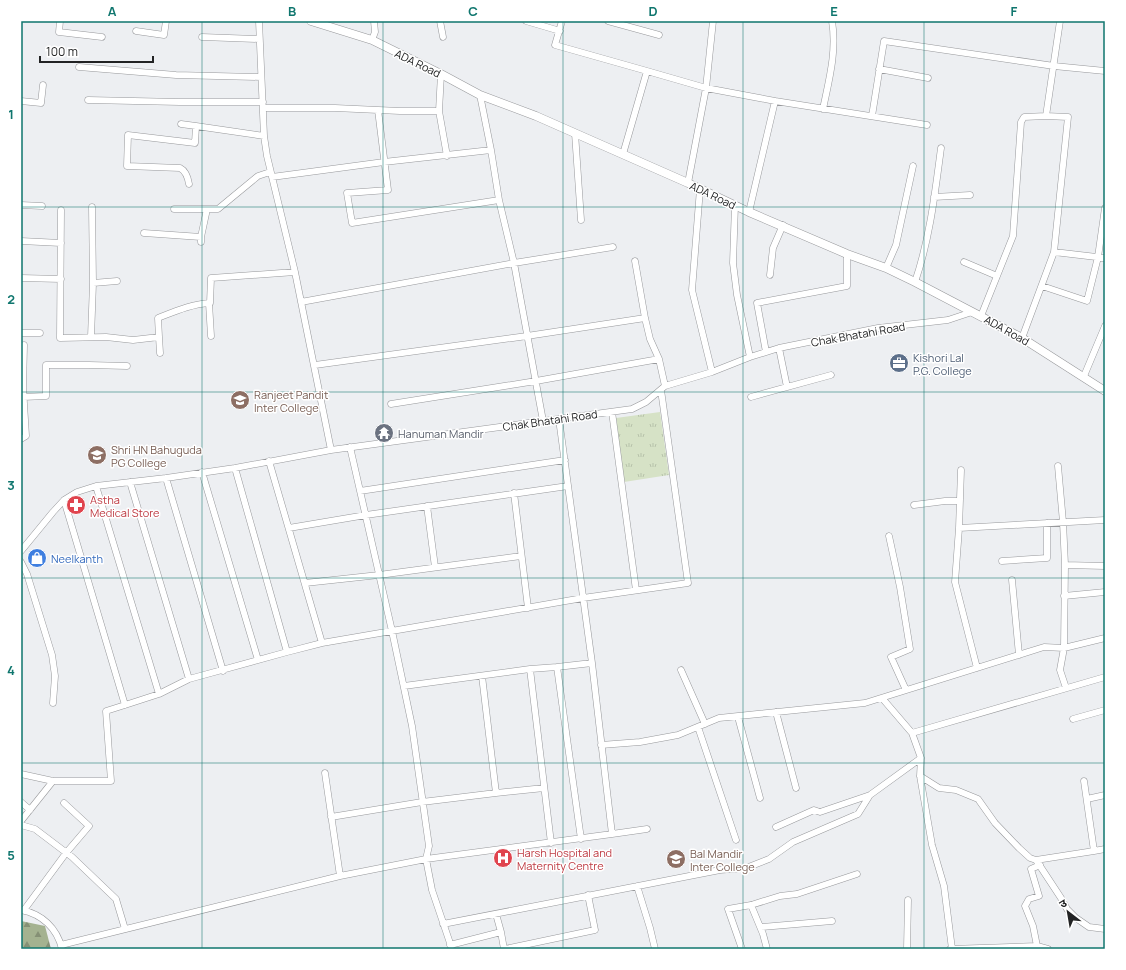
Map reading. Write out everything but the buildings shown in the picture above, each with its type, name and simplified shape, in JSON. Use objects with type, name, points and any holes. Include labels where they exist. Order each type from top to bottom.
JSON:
[{"type":"street","points":[[60,21],[59,32],[102,37]]},
{"type":"street","points":[[136,31],[164,35],[166,21]]},
{"type":"street","points":[[259,21],[264,136],[271,174],[295,272],[315,365],[331,450]]},
{"type":"street","name":"ADA Road","points":[[312,21],[372,40],[480,95],[536,116],[750,212],[847,254],[886,268],[1022,338],[1084,376],[1105,391]]},
{"type":"street","points":[[372,40],[375,32],[374,21]]},
{"type":"street","points":[[440,21],[443,37]]},
{"type":"street","points":[[526,21],[560,31]]},
{"type":"street","points":[[562,21],[555,45],[706,88],[775,101],[926,125]]},
{"type":"street","points":[[608,21],[659,35]]},
{"type":"street","points":[[688,183],[706,88],[713,21]]},
{"type":"street","points":[[823,109],[834,58],[834,32],[832,21]]},
{"type":"street","points":[[1046,116],[1060,21]]},
{"type":"street","points":[[202,37],[259,39]]},
{"type":"street","points":[[872,116],[884,41],[1054,66],[1105,71]]},
{"type":"street","points":[[79,67],[176,75],[261,77]]},
{"type":"street","points":[[879,69],[928,78]]},
{"type":"street","points":[[623,154],[647,71]]},
{"type":"street","points":[[441,74],[439,111],[447,156]]},
{"type":"street","points":[[21,101],[41,103],[43,85]]},
{"type":"street","points":[[480,95],[492,150],[499,200],[514,263],[543,421]]},
{"type":"street","points":[[88,100],[180,102],[400,111],[439,111]]},
{"type":"street","points":[[750,212],[775,101]]},
{"type":"street","points":[[378,110],[388,190],[347,194],[352,223],[499,200]]},
{"type":"street","points":[[981,316],[1013,236],[1021,122],[1024,117],[1068,117],[1054,252],[1022,338]]},
{"type":"street","points":[[181,124],[264,136]]},
{"type":"street","points":[[189,184],[184,170],[180,168],[127,166],[128,135],[195,143],[196,126]]},
{"type":"street","points":[[575,133],[581,220]]},
{"type":"street","points":[[915,282],[923,258],[941,148]]},
{"type":"street","points":[[174,209],[218,209],[258,176],[492,150]]},
{"type":"street","points":[[886,268],[896,245],[913,166]]},
{"type":"street","points":[[700,189],[692,290],[712,372]]},
{"type":"street","points":[[934,197],[970,195]]},
{"type":"street","points":[[21,205],[42,206]]},
{"type":"street","points":[[735,205],[733,263],[737,295],[750,357]]},
{"type":"street","points":[[91,338],[93,282],[92,207]]},
{"type":"street","points":[[1042,286],[1087,301],[1098,257],[1105,208]]},
{"type":"street","points":[[144,233],[201,240],[207,209]]},
{"type":"street","points":[[61,210],[60,338],[106,337],[133,340],[159,337]]},
{"type":"street","points":[[770,275],[773,248],[783,225]]},
{"type":"street","points":[[21,241],[61,243]]},
{"type":"street","points":[[301,302],[514,263],[613,247]]},
{"type":"street","points":[[1054,252],[1105,258]]},
{"type":"street","points":[[766,352],[757,303],[847,286],[847,254]]},
{"type":"street","points":[[21,774],[53,781],[111,781],[106,711],[159,694],[189,679],[322,643],[583,598],[688,583],[659,359],[650,339],[638,286],[635,261]]},
{"type":"street","points":[[964,262],[997,276]]},
{"type":"street","points":[[211,336],[209,303],[211,278],[295,272]]},
{"type":"street","points":[[21,278],[60,279]]},
{"type":"street","points":[[93,282],[117,281]]},
{"type":"street","points":[[160,353],[158,318],[187,307],[209,303]]},
{"type":"street","name":"Chak Bhatahi Road","points":[[21,551],[64,500],[77,492],[96,486],[235,468],[350,447],[632,409],[646,402],[663,388],[779,348],[878,328],[948,320],[972,312]]},
{"type":"street","points":[[315,365],[528,336],[645,318]]},
{"type":"street","points":[[1084,376],[1105,326]]},
{"type":"street","points":[[21,333],[40,333]]},
{"type":"street","points":[[21,439],[26,436],[23,400],[24,345]]},
{"type":"street","points":[[779,348],[788,387]]},
{"type":"street","points":[[391,404],[536,381],[659,359]]},
{"type":"street","points":[[23,400],[46,396],[46,365],[89,364],[127,366]]},
{"type":"street","points":[[751,397],[832,375]]},
{"type":"street","points":[[612,412],[636,590]]},
{"type":"street","points":[[559,419],[592,663],[612,834]]},
{"type":"street","points":[[350,447],[412,726],[429,846],[426,859],[432,890],[451,947],[500,932]]},
{"type":"street","points":[[360,491],[565,460]]},
{"type":"street","points":[[270,461],[322,643]]},
{"type":"street","points":[[1058,466],[1065,565],[1064,648],[1060,670],[1066,688]]},
{"type":"street","points":[[235,468],[287,652]]},
{"type":"street","points":[[960,470],[959,528],[955,582],[977,668]]},
{"type":"street","points":[[202,472],[258,660]]},
{"type":"street","points":[[166,478],[223,671]]},
{"type":"street","points":[[130,482],[189,679]]},
{"type":"street","points":[[96,486],[159,694]]},
{"type":"street","points":[[289,528],[366,515],[568,486]]},
{"type":"street","points":[[514,493],[528,608]]},
{"type":"street","points":[[64,500],[125,705]]},
{"type":"street","points":[[914,505],[944,501],[960,501]]},
{"type":"street","points":[[427,506],[435,567]]},
{"type":"street","points":[[959,528],[1105,520]]},
{"type":"street","points":[[1002,561],[1047,558],[1047,523]]},
{"type":"street","points":[[889,536],[900,587],[910,649],[891,656],[906,690]]},
{"type":"street","points":[[305,583],[379,575],[521,556]]},
{"type":"street","points":[[21,562],[27,574],[52,655],[55,676],[53,704]]},
{"type":"street","points":[[1065,565],[1105,566]]},
{"type":"street","points":[[1012,580],[1019,654]]},
{"type":"street","points":[[1064,596],[1105,592]]},
{"type":"street","points":[[601,745],[640,742],[678,735],[719,718],[865,703],[1044,647],[1064,648],[1105,638]]},
{"type":"street","points":[[404,686],[530,669],[592,663]]},
{"type":"street","points":[[557,667],[581,839]]},
{"type":"street","points":[[530,669],[551,843]]},
{"type":"street","points":[[681,670],[705,724]]},
{"type":"street","points":[[482,676],[496,793]]},
{"type":"street","points":[[912,733],[1105,677]]},
{"type":"street","points":[[882,698],[912,733],[921,758],[920,776],[932,845],[944,886],[951,949],[1037,946],[1048,949]]},
{"type":"street","points":[[1072,719],[1105,710]]},
{"type":"street","points":[[776,712],[796,788]]},
{"type":"street","points":[[738,717],[760,798]]},
{"type":"street","points":[[698,727],[736,840]]},
{"type":"street","points":[[776,827],[814,810],[820,812],[870,795],[921,758]]},
{"type":"street","points":[[325,773],[340,876]]},
{"type":"street","points":[[920,776],[939,788],[956,790],[978,799],[995,823],[1019,848],[1038,863],[1067,909],[1076,918],[1089,927],[1105,929]]},
{"type":"street","points":[[21,821],[53,781]]},
{"type":"street","points":[[1084,781],[1094,851]]},
{"type":"street","points":[[331,817],[422,802],[544,788]]},
{"type":"street","points":[[443,924],[720,870],[746,868],[769,859],[793,842],[858,814],[870,795]]},
{"type":"street","points":[[1087,799],[1105,795]]},
{"type":"street","points":[[21,802],[30,810]]},
{"type":"street","points":[[64,803],[90,826],[66,853],[22,910],[37,915],[48,922],[56,934],[61,947],[125,929],[340,876],[426,859],[646,829]]},
{"type":"street","points":[[21,825],[35,829],[94,877],[116,899],[125,929]]},
{"type":"street","points":[[1037,946],[1025,906],[1029,899],[1039,896],[1031,869],[1038,863],[1105,849]]},
{"type":"street","points":[[742,949],[728,908],[751,905],[780,896],[798,894],[857,874]]},
{"type":"street","points":[[637,886],[655,949]]},
{"type":"street","points":[[496,914],[504,949],[595,930],[588,896]]},
{"type":"street","points":[[907,949],[908,900]]},
{"type":"street","points":[[751,905],[767,949]]},
{"type":"street","points":[[760,928],[832,921]]},
{"type":"green space","points":[[660,412],[669,475],[624,482],[616,418]]},
{"type":"green space","points":[[21,921],[45,926],[51,949],[21,949]]},
{"type":"place","name":"Kishori Lal P.G. College","points":[[899,363]]},
{"type":"place","name":"Ranjeet Pandit Inter College","points":[[240,400]]},
{"type":"place","name":"Hanuman Mandir","points":[[384,433]]},
{"type":"place","name":"Shri HN Bahuguda PG College","points":[[97,455]]},
{"type":"place","name":"Astha Medical Store","points":[[76,505]]},
{"type":"place","name":"Neelkanth","points":[[37,558]]},
{"type":"place","name":"Harsh Hospital and Maternity Centre","points":[[503,858]]},
{"type":"place","name":"Bal Mandir Inter College","points":[[676,859]]}]
